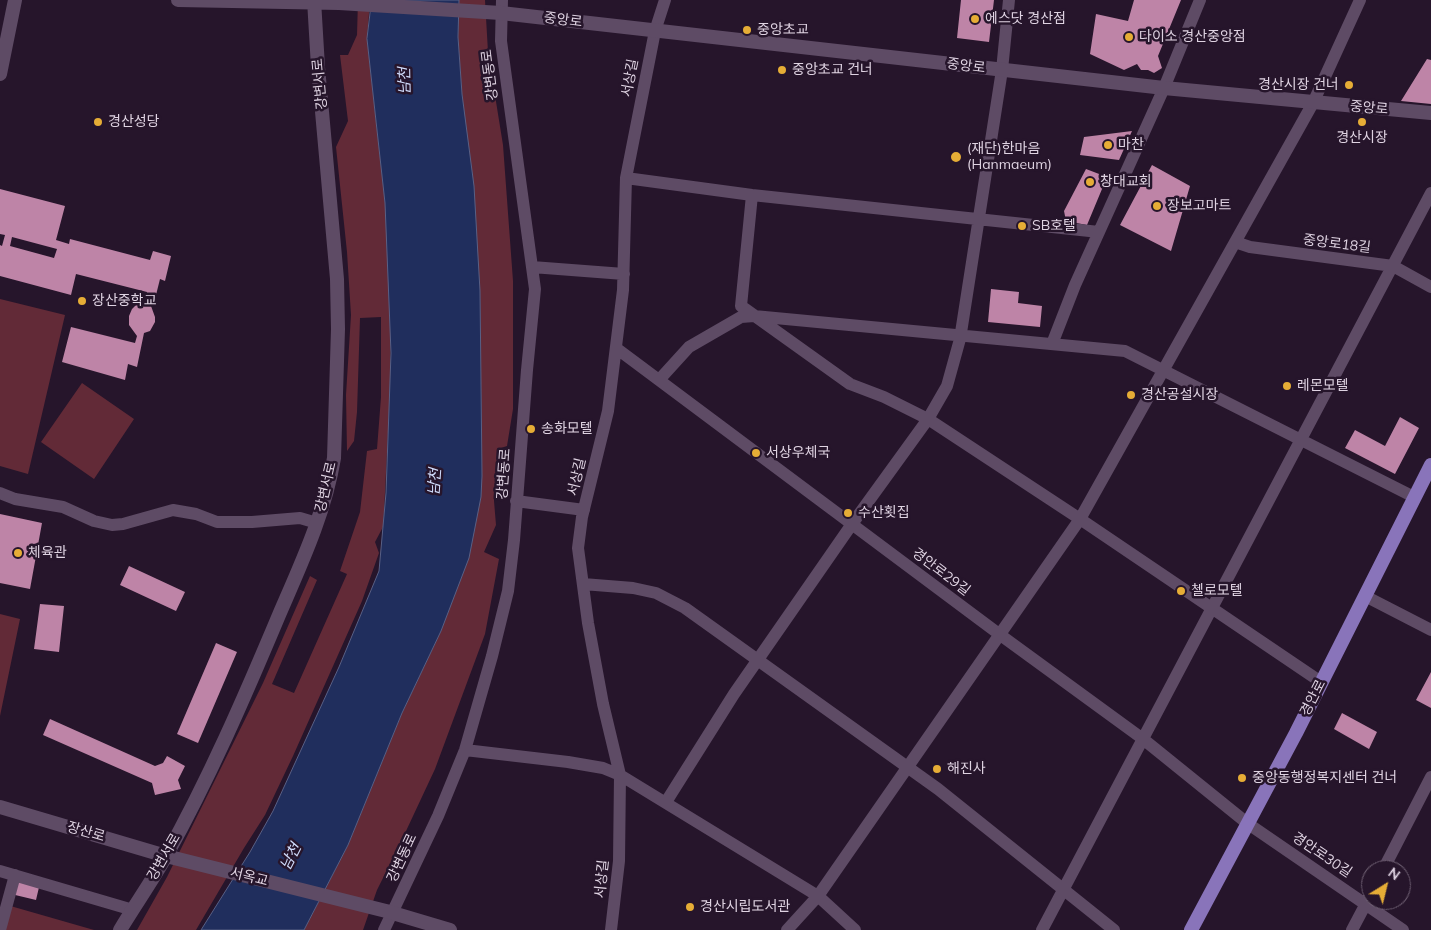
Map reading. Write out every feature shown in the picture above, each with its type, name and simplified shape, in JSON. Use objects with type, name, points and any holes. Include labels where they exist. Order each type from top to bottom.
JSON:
[{"type":"main road","name":"경안로","points":[[1191,930],[1321,682],[1431,465]]},
{"type":"street","points":[[0,74],[16,0]]},
{"type":"street","points":[[178,0],[314,1]]},
{"type":"street","name":"서상길","points":[[611,930],[620,861],[620,775],[601,696],[588,623],[578,548],[584,510],[608,411],[623,290],[626,178],[655,31],[665,0]]},
{"type":"street","points":[[666,802],[734,694],[852,524],[928,419],[947,386],[960,335],[979,218],[1002,70],[1009,0]]},
{"type":"street","points":[[1052,344],[1075,285],[1164,88],[1200,0]]},
{"type":"street","points":[[787,930],[818,896],[906,766],[1080,519],[1313,103],[1360,0]]},
{"type":"street","name":"중앙로","points":[[314,1],[501,6],[655,31],[1164,88],[1431,113]]},
{"type":"street","name":"강변서로","points":[[120,930],[169,856],[255,671],[318,523],[334,458],[338,320],[337,278],[314,1]]},
{"type":"street","name":"강변동로","points":[[384,930],[389,912],[438,816],[465,750],[492,656],[508,591],[535,290],[504,68],[501,41],[501,6]]},
{"type":"street","points":[[626,178],[752,195],[1099,232]]},
{"type":"street","points":[[1042,930],[1431,193]]},
{"type":"street","points":[[752,195],[741,306],[850,384],[884,397],[928,419],[1321,682]]},
{"type":"street","name":"중앙로18길","points":[[1235,242],[1250,247],[1393,266],[1431,287]]},
{"type":"street","points":[[532,267],[624,274]]},
{"type":"street","points":[[659,380],[689,347],[740,317],[754,316],[1124,351],[1414,497]]},
{"type":"street","name":"경안로29길","points":[[616,348],[1143,740],[1247,823]]},
{"type":"street","points":[[0,493],[16,499],[63,507],[94,521],[112,525],[123,524],[173,510],[196,514],[217,522],[252,522],[300,518],[318,523]]},
{"type":"street","points":[[516,501],[584,510]]},
{"type":"street","points":[[583,584],[656,592],[685,608],[938,789],[1114,930]]},
{"type":"street","points":[[1364,596],[1431,630]]},
{"type":"street","points":[[465,750],[568,762],[603,768],[620,775],[818,896],[855,930]]},
{"type":"street","points":[[1388,860],[1431,777]]},
{"type":"street","name":"장산로","points":[[0,807],[169,856]]},
{"type":"street","name":"경안로30길","points":[[1247,823],[1361,895]]},
{"type":"street","name":"서옥교","points":[[169,856],[389,912]]},
{"type":"street","points":[[0,871],[133,910]]},
{"type":"street","points":[[0,930],[15,875]]},
{"type":"street","points":[[1352,930],[1362,910]]},
{"type":"street","name":"경안로30길","points":[[1380,910],[1403,930]]},
{"type":"street","points":[[389,912],[450,930]]},
{"type":"shaded area","points":[[358,0],[370,0],[367,39],[387,220],[391,304],[390,392],[383,527],[375,542],[379,553],[362,601],[265,815],[196,930],[137,930],[167,877],[263,683],[310,576],[317,580],[272,684],[294,693],[347,574],[340,571],[360,512],[367,451],[377,449],[381,397],[381,317],[360,318],[357,412],[354,441],[347,451],[346,395],[351,315],[347,252],[336,147],[348,121],[340,55],[348,55],[357,35]]},
{"type":"shaded area","points":[[459,0],[485,0],[488,52],[503,145],[513,281],[513,409],[507,446],[498,449],[494,501],[496,525],[484,552],[499,559],[485,634],[435,769],[377,890],[363,930],[304,930],[348,845],[402,713],[441,631],[482,476],[480,290],[462,94],[458,37]]},
{"type":"shaded area","points":[[0,299],[65,315],[28,474],[0,466]]},
{"type":"shaded area","points":[[82,383],[134,419],[94,479],[41,442]]},
{"type":"shaded area","points":[[0,614],[20,619],[0,716]]},
{"type":"shaded area","points":[[7,905],[94,930],[0,930]]},
{"type":"water","name":"남천","points":[[372,0],[459,0],[458,37],[462,94],[474,186],[480,291],[481,497],[469,558],[441,631],[402,713],[348,845],[304,930],[201,930],[250,852],[273,811],[339,667],[379,571],[386,493],[391,353],[385,203],[367,39]]},
{"type":"building","name":"에스닷 경산점","points":[[961,0],[994,0],[989,42],[957,38]]},
{"type":"building","name":"다이소 경산중앙점","points":[[1134,0],[1181,0],[1158,56],[1162,68],[1154,73],[1148,70],[1141,70],[1137,64],[1124,70],[1090,54],[1096,14],[1128,21]]},
{"type":"building","points":[[1427,59],[1431,60],[1431,104],[1401,101]]},
{"type":"building","points":[[1132,131],[1119,160],[1080,155],[1084,137]]},
{"type":"building","name":"장보고마트","points":[[1152,165],[1190,186],[1171,251],[1120,225]]},
{"type":"building","points":[[1086,169],[1107,177],[1087,225],[1066,221],[1064,211]]},
{"type":"building","points":[[0,189],[65,206],[56,240],[69,244],[70,239],[150,260],[153,251],[171,256],[165,281],[160,279],[156,295],[153,294],[151,306],[155,322],[150,331],[144,333],[137,367],[128,364],[125,380],[62,362],[71,327],[135,343],[137,336],[129,325],[129,316],[137,304],[145,302],[147,292],[76,274],[71,295],[0,276],[0,245],[2,246],[5,235],[0,234]],"holes":[[[12,237],[57,249],[54,258],[10,246]]]},
{"type":"building","points":[[991,289],[1019,292],[1018,303],[1042,306],[1040,327],[988,322]]},
{"type":"building","points":[[1400,417],[1419,428],[1395,474],[1345,448],[1355,430],[1385,446]]},
{"type":"building","name":"체육관","points":[[0,514],[42,523],[30,589],[0,583]]},
{"type":"building","points":[[129,566],[185,592],[176,611],[120,585]]},
{"type":"building","points":[[40,604],[64,606],[59,652],[34,649]]},
{"type":"building","points":[[216,643],[237,652],[198,743],[177,734]]},
{"type":"building","points":[[1431,672],[1431,708],[1416,700]]},
{"type":"building","points":[[1342,713],[1377,732],[1369,749],[1334,729]]},
{"type":"building","points":[[50,719],[155,766],[163,763],[167,756],[185,766],[178,780],[181,789],[155,795],[152,783],[43,735]]},
{"type":"building","points":[[13,883],[40,883],[36,900],[11,894]]},
{"type":"place","name":"에스닷 경산점","points":[[975,19]]},
{"type":"place","name":"중앙초교","points":[[747,30]]},
{"type":"place","name":"다이소 경산중앙점","points":[[1129,37]]},
{"type":"place","name":"중앙초교 건너","points":[[782,70]]},
{"type":"place","name":"경산시장 건너","points":[[1349,85]]},
{"type":"place","name":"경산성당","points":[[98,122]]},
{"type":"place","name":"경산시장","points":[[1362,122]]},
{"type":"place","name":"마찬","points":[[1108,145]]},
{"type":"place","name":"(재단)한마음 (Hanmaeum)","points":[[956,157]]},
{"type":"place","name":"창대교회","points":[[1090,182]]},
{"type":"place","name":"장보고마트","points":[[1157,206]]},
{"type":"place","name":"SB호텔","points":[[1022,226]]},
{"type":"place","name":"장산중학교","points":[[82,301]]},
{"type":"place","name":"레몬모텔","points":[[1287,386]]},
{"type":"place","name":"경산공설시장","points":[[1131,395]]},
{"type":"place","name":"송화모텔","points":[[531,429]]},
{"type":"place","name":"서상우체국","points":[[756,453]]},
{"type":"place","name":"수산횟집","points":[[848,513]]},
{"type":"place","name":"체육관","points":[[18,553]]},
{"type":"place","name":"첼로모텔","points":[[1181,591]]},
{"type":"place","name":"해진사","points":[[937,769]]},
{"type":"place","name":"중앙동행정복지센터 건너","points":[[1242,778]]},
{"type":"place","name":"경산시립도서관","points":[[690,907]]}]
